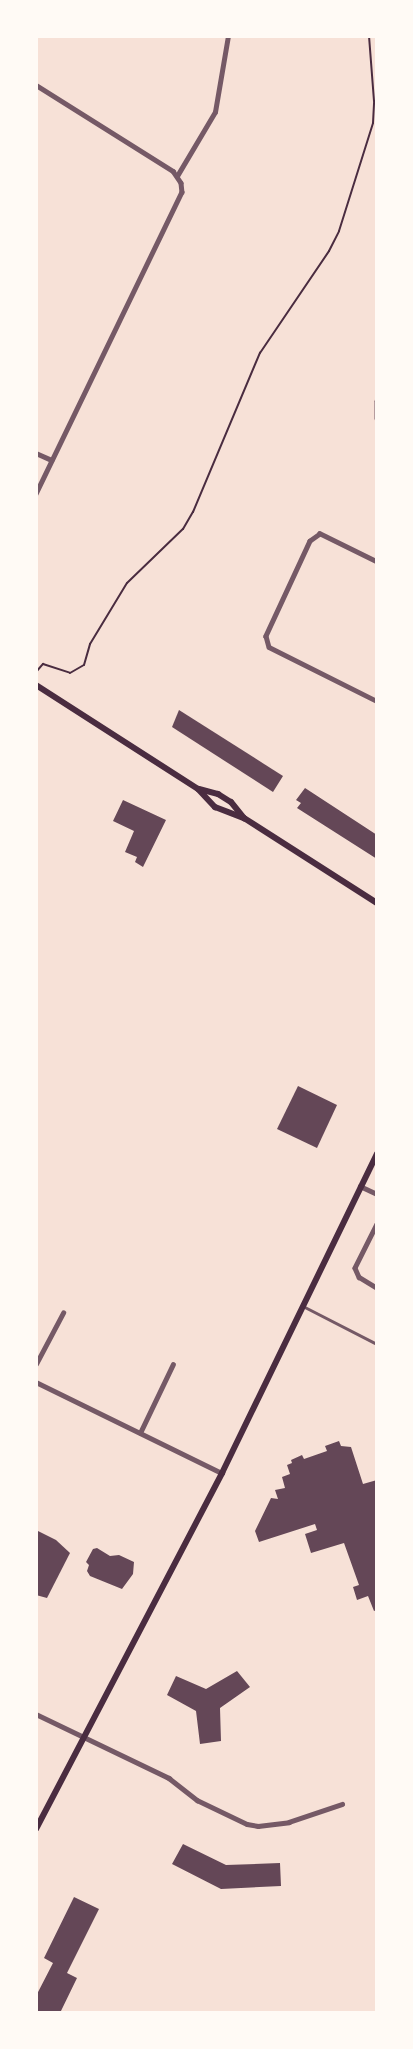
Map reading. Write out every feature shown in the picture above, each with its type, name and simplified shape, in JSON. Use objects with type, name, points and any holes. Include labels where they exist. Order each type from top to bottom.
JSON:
[{"type":"main road","points":[[36,685],[198,789],[215,807],[244,818],[377,904]]},
{"type":"main road","points":[[198,789],[218,794],[231,802],[244,818]]},
{"type":"main road","points":[[36,1829],[222,1473],[359,1186],[377,1154]]},
{"type":"street","points":[[177,176],[215,112],[228,36]]},
{"type":"street","points":[[36,85],[177,176],[181,183],[180,200],[36,494]]},
{"type":"street","points":[[376,417],[377,401]]},
{"type":"street","points":[[36,453],[52,460]]},
{"type":"street","points":[[377,562],[320,534],[310,541],[266,636],[268,647],[377,701]]},
{"type":"street","points":[[359,1186],[377,1194]]},
{"type":"street","points":[[377,1224],[355,1268],[359,1277],[377,1288]]},
{"type":"street","points":[[36,1364],[63,1313]]},
{"type":"street","points":[[140,1433],[173,1364]]},
{"type":"street","points":[[36,1382],[222,1473]]},
{"type":"street","points":[[36,1714],[169,1778],[197,1800],[247,1824],[258,1826],[289,1822],[342,1804]]},
{"type":"lane","points":[[302,1305],[377,1344]]},
{"type":"path","points":[[36,672],[43,664],[70,672],[84,665],[90,644],[127,583],[182,529],[193,512],[260,353],[329,251],[339,231],[373,123],[374,101],[369,36]]},
{"type":"building","points":[[179,710],[283,776],[273,792],[172,727]]},
{"type":"building","points":[[305,788],[377,835],[377,859],[297,808],[301,803],[296,800]]},
{"type":"building","points":[[123,800],[166,820],[143,867],[135,862],[137,857],[125,852],[134,831],[113,821]]},
{"type":"building","points":[[298,1086],[337,1105],[317,1148],[277,1129]]},
{"type":"building","points":[[339,1441],[341,1446],[351,1447],[363,1484],[377,1480],[377,1610],[374,1611],[368,1596],[357,1600],[353,1587],[359,1585],[344,1543],[311,1553],[305,1534],[317,1530],[315,1524],[259,1542],[255,1531],[271,1498],[278,1499],[275,1490],[285,1488],[282,1477],[290,1474],[287,1465],[292,1463],[291,1460],[302,1455],[304,1459],[327,1451],[325,1446]]},
{"type":"building","points":[[36,1530],[56,1540],[70,1553],[47,1598],[36,1595]]},
{"type":"building","points":[[97,1548],[110,1556],[119,1555],[134,1562],[133,1574],[122,1589],[90,1576],[87,1571],[89,1565],[86,1562],[93,1549]]},
{"type":"building","points":[[237,1671],[250,1687],[220,1708],[221,1741],[200,1744],[196,1711],[167,1695],[176,1676],[206,1689]]},
{"type":"building","points":[[183,1844],[226,1865],[280,1863],[281,1886],[221,1889],[172,1864]]},
{"type":"building","points":[[74,1897],[99,1909],[67,1973],[77,1978],[60,2013],[36,2013],[36,1996],[53,1963],[44,1958]]}]
